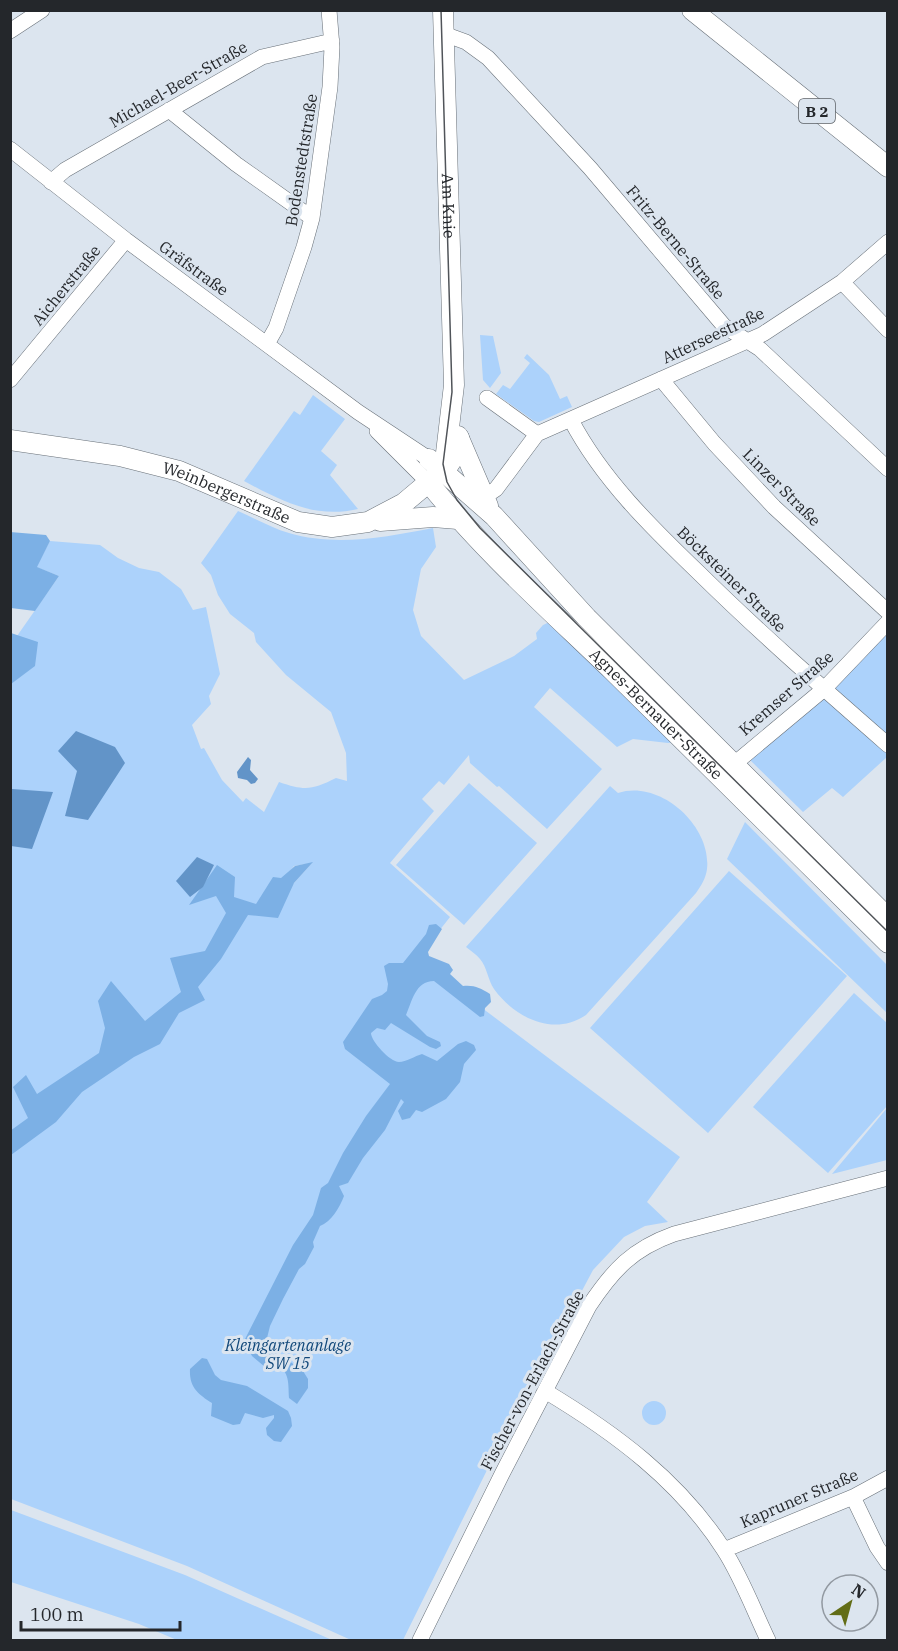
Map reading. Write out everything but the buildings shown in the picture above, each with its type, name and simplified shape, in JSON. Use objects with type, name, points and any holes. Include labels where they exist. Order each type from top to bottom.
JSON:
[{"type":"main road","name":"Am Knie","points":[[438,473],[454,385],[443,10]]},
{"type":"main road","name":"B 2","points":[[692,10],[888,167]]},
{"type":"main road","name":"Am Knie","points":[[452,403],[459,438],[470,466]]},
{"type":"main road","points":[[438,473],[456,454],[459,438]]},
{"type":"main road","name":"Weinbergerstraße","points":[[10,440],[120,456],[179,471],[282,516],[306,524],[332,527],[368,522],[396,509],[438,473]]},
{"type":"main road","name":"Agnes-Bernauer-Straße","points":[[470,466],[494,516]]},
{"type":"main road","name":"Agnes-Bernauer-Straße","points":[[438,473],[494,516],[587,618],[733,765],[886,912]]},
{"type":"main road","name":"Agnes-Bernauer-Straße","points":[[438,473],[458,519],[526,590],[685,741],[888,943]]},
{"type":"main road","points":[[368,522],[434,517],[458,519]]},
{"type":"street","name":"Bodenstedtstraße","points":[[267,344],[276,328],[312,218],[330,87],[332,41],[329,10]]},
{"type":"street","points":[[10,31],[32,13]]},
{"type":"street","name":"Fritz-Berne-Straße","points":[[444,34],[466,42],[488,57],[590,168],[724,326],[760,349],[888,470]]},
{"type":"street","name":"Michael-Beer-Straße","points":[[51,182],[65,170],[262,57],[332,41]]},
{"type":"street","points":[[169,110],[236,164],[312,218]]},
{"type":"street","name":"Gräfstraße","points":[[10,149],[126,240],[438,473]]},
{"type":"street","name":"Aicherstraße","points":[[10,380],[126,240]]},
{"type":"street","name":"Atterseestraße","points":[[537,434],[763,334],[842,282],[888,242]]},
{"type":"street","points":[[842,282],[888,330]]},
{"type":"street","name":"Linzer Straße","points":[[661,379],[714,443],[774,507],[888,612]]},
{"type":"street","points":[[484,497],[496,489],[537,434],[487,398]]},
{"type":"street","name":"Gräfstraße","points":[[358,412],[438,473]]},
{"type":"street","name":"Böcksteiner Straße","points":[[571,420],[585,447],[625,498],[735,609],[888,745]]},
{"type":"street","name":"Kremser Straße","points":[[733,765],[824,689],[888,622]]},
{"type":"street","name":"Fischer-von-Erlach-Straße","points":[[420,1641],[589,1306],[604,1283],[632,1255],[652,1242],[674,1234],[888,1178]]},
{"type":"street","points":[[545,1391],[632,1449],[688,1503],[724,1550],[768,1641]]},
{"type":"street","name":"Kapruner Straße","points":[[724,1550],[853,1497],[888,1478]]},
{"type":"street","points":[[853,1497],[888,1563]]},
{"type":"green space","points":[[480,335],[493,336],[501,373],[490,388],[483,380]]},
{"type":"green space","points":[[527,354],[549,375],[560,399],[567,396],[572,407],[539,422],[534,421],[496,394],[503,385],[510,389],[530,363],[524,358]]},
{"type":"green space","points":[[313,395],[345,419],[321,451],[337,465],[330,475],[358,509],[327,512],[313,510],[285,501],[244,481],[294,411],[300,415]]},
{"type":"green space","name":"Kleingartenanlage SW 15","points":[[238,511],[283,531],[325,539],[361,539],[433,528],[436,547],[421,569],[413,610],[421,636],[464,680],[514,656],[537,639],[536,633],[543,625],[554,620],[683,741],[668,743],[633,739],[617,747],[550,688],[534,707],[602,769],[547,829],[470,763],[469,755],[444,785],[439,781],[422,799],[434,811],[390,863],[450,917],[417,959],[680,1157],[647,1202],[668,1222],[645,1226],[624,1237],[593,1270],[490,1464],[403,1640],[351,1640],[187,1566],[11,1499],[10,646],[59,576],[36,567],[50,541],[100,545],[118,558],[139,568],[159,572],[181,589],[193,610],[206,607],[220,674],[209,696],[211,704],[192,725],[201,749],[204,748],[222,780],[243,802],[246,798],[264,812],[279,782],[308,788],[336,778],[347,781],[346,753],[331,712],[286,675],[256,642],[254,633],[230,614],[218,595],[211,575],[201,563]],"holes":[[[312,863],[294,883],[256,914],[294,866]]]},
{"type":"green space","points":[[887,634],[887,757],[843,797],[832,788],[803,812],[750,760],[828,692]]},
{"type":"green space","points":[[469,783],[537,843],[464,925],[396,865]]},
{"type":"green space","points":[[610,786],[618,793],[634,790],[650,793],[680,810],[692,822],[701,837],[706,853],[706,876],[696,893],[586,1015],[561,1024],[536,1021],[524,1016],[503,999],[494,989],[482,962],[466,947]]},
{"type":"green space","points":[[745,822],[887,965],[887,1013],[727,859]]},
{"type":"green space","points":[[729,871],[847,976],[708,1133],[590,1028]]},
{"type":"green space","points":[[854,993],[887,1023],[887,1106],[828,1173],[753,1107]]},
{"type":"green space","points":[[887,1108],[887,1160],[832,1174]]},
{"type":"green space","points":[[654,1401],[659,1402],[665,1408],[665,1418],[659,1424],[654,1425],[649,1424],[643,1418],[642,1413],[643,1408],[649,1402]]},
{"type":"green space","points":[[11,1510],[185,1575],[332,1640],[177,1640],[139,1624],[11,1582]]},
{"type":"shaded area","points":[[10,532],[46,535],[50,541],[37,567],[59,576],[35,611],[11,608]]},
{"type":"shaded area","points":[[11,633],[38,642],[35,666],[11,684]]},
{"type":"shaded area","points":[[76,731],[115,747],[125,763],[88,820],[65,816],[77,771],[58,751]]},
{"type":"shaded area","points":[[248,757],[251,760],[250,770],[258,779],[251,784],[247,780],[238,778],[237,772]]},
{"type":"shaded area","points":[[12,789],[53,792],[32,849],[11,846]]},
{"type":"shaded area","points":[[197,857],[214,865],[203,887],[190,897],[176,881]]},
{"type":"shaded area","points":[[313,862],[294,883],[278,918],[248,915],[221,959],[198,987],[205,1000],[179,1013],[160,1044],[134,1057],[82,1092],[56,1122],[11,1155],[10,1131],[28,1118],[13,1087],[26,1075],[37,1094],[99,1053],[105,1028],[98,1001],[111,981],[145,1021],[181,992],[170,958],[205,951],[226,913],[216,896],[189,905],[217,865],[235,877],[234,897],[256,904],[273,877],[281,878],[295,866]]},
{"type":"shaded area","points":[[436,924],[442,929],[428,952],[429,956],[449,964],[453,970],[450,974],[463,986],[477,987],[490,994],[491,1002],[485,1008],[484,1016],[480,1017],[434,981],[428,982],[418,988],[406,1015],[427,1036],[440,1042],[441,1046],[436,1049],[430,1047],[391,1023],[385,1030],[377,1028],[371,1033],[374,1041],[382,1050],[391,1059],[399,1062],[422,1054],[437,1061],[458,1044],[466,1041],[474,1045],[476,1050],[464,1064],[460,1082],[446,1099],[422,1112],[416,1110],[410,1118],[402,1120],[398,1111],[404,1102],[401,1099],[385,1130],[363,1158],[348,1183],[339,1186],[344,1196],[338,1209],[320,1226],[313,1242],[314,1247],[283,1299],[270,1326],[266,1342],[271,1350],[303,1371],[308,1379],[308,1388],[297,1404],[289,1398],[288,1380],[283,1369],[279,1365],[265,1367],[252,1356],[244,1341],[293,1245],[313,1215],[321,1188],[328,1183],[366,1116],[390,1084],[345,1049],[343,1042],[372,999],[387,991],[388,984],[384,966],[389,963],[403,963],[426,934],[429,925]]},
{"type":"shaded area","points":[[202,1358],[207,1359],[215,1375],[221,1380],[247,1386],[288,1411],[292,1426],[281,1442],[274,1441],[267,1435],[266,1428],[274,1415],[263,1418],[245,1413],[240,1424],[233,1425],[211,1416],[212,1403],[195,1389],[190,1375],[190,1369]]},
{"type":"tram line","points":[[441,10],[452,392],[443,464],[447,482],[457,500],[480,528],[888,932]]}]
